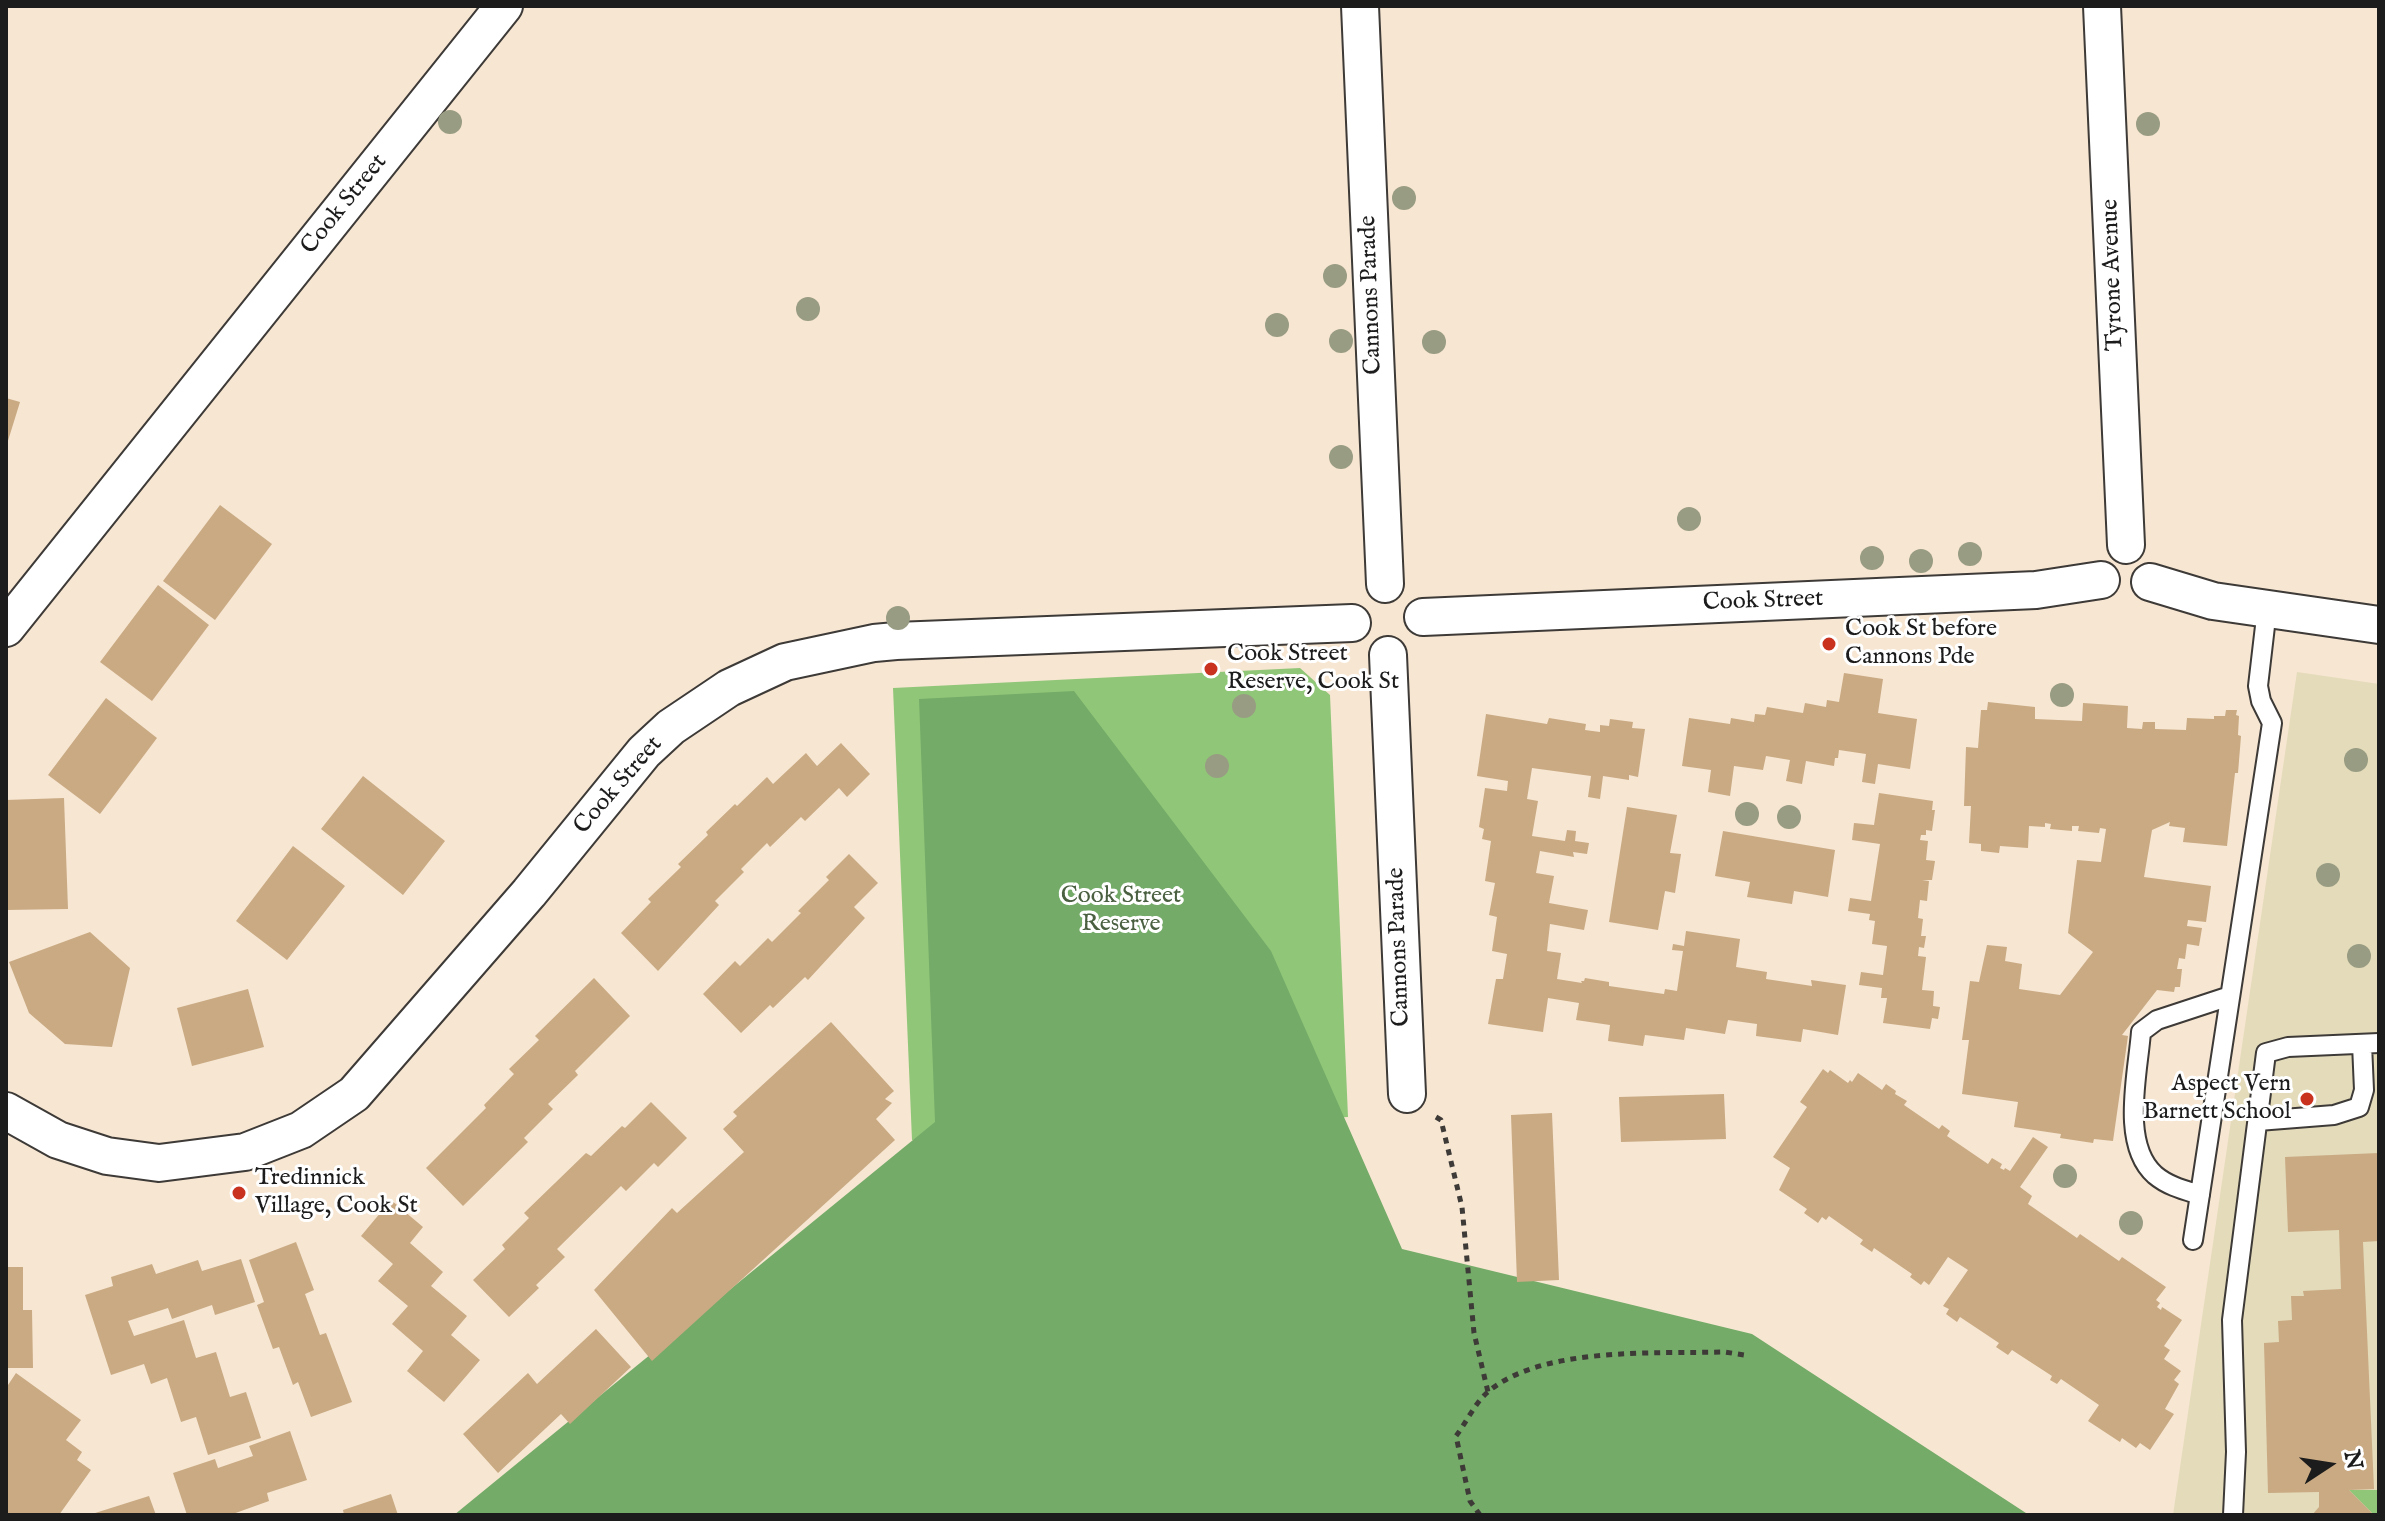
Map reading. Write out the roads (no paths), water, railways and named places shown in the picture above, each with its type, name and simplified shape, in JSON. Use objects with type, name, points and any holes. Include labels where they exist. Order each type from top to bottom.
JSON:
[{"type":"street","name":"Cook Street","points":[[6,628],[504,6]]},
{"type":"street","name":"Cannons Parade","points":[[1360,6],[1385,584]]},
{"type":"street","name":"Tyrone Avenue","points":[[2102,6],[2126,545]]},
{"type":"street","points":[[2126,545],[2142,550],[2148,556],[2152,573],[2150,582],[2138,594],[2129,597],[2112,593],[2101,580],[2104,556],[2117,546],[2126,545]]},
{"type":"street","name":"Cook Street","points":[[1423,617],[2036,590],[2101,580]]},
{"type":"street","points":[[2150,582],[2213,601],[2379,625]]},
{"type":"street","points":[[1385,584],[1406,589],[1421,606],[1423,617],[1423,627],[1412,646],[1404,652],[1388,655],[1373,653],[1364,647],[1352,623],[1359,599],[1374,586],[1385,584]]},
{"type":"street","name":"Cook Street","points":[[6,1111],[58,1140],[107,1156],[159,1163],[245,1152],[301,1130],[354,1094],[529,893],[644,752],[671,727],[729,688],[785,662],[896,641],[1352,623]]},
{"type":"street","name":"Cannons Parade","points":[[1388,655],[1407,1094]]},
{"type":"lane","points":[[2193,1240],[2272,723],[2261,701],[2258,686],[2267,609]]},
{"type":"lane","points":[[2200,1195],[2170,1185],[2154,1174],[2142,1159],[2133,1126],[2141,1032],[2157,1020],[2230,996]]},
{"type":"lane","points":[[2233,1515],[2236,1452],[2232,1320],[2266,1053],[2288,1047],[2371,1044],[2359,1107],[2334,1115],[2258,1121]]},
{"type":"place","name":"Cook St before Cannons Pde","points":[[1829,644]]},
{"type":"place","name":"Cook Street Reserve, Cook St","points":[[1211,669]]},
{"type":"place","name":"Aspect Vern Barnett School","points":[[2307,1099]]},
{"type":"place","name":"Tredinnick Village, Cook St","points":[[239,1193]]},
{"type":"park label","name":"Cook Street Reserve","points":[[1121,911]]}]
